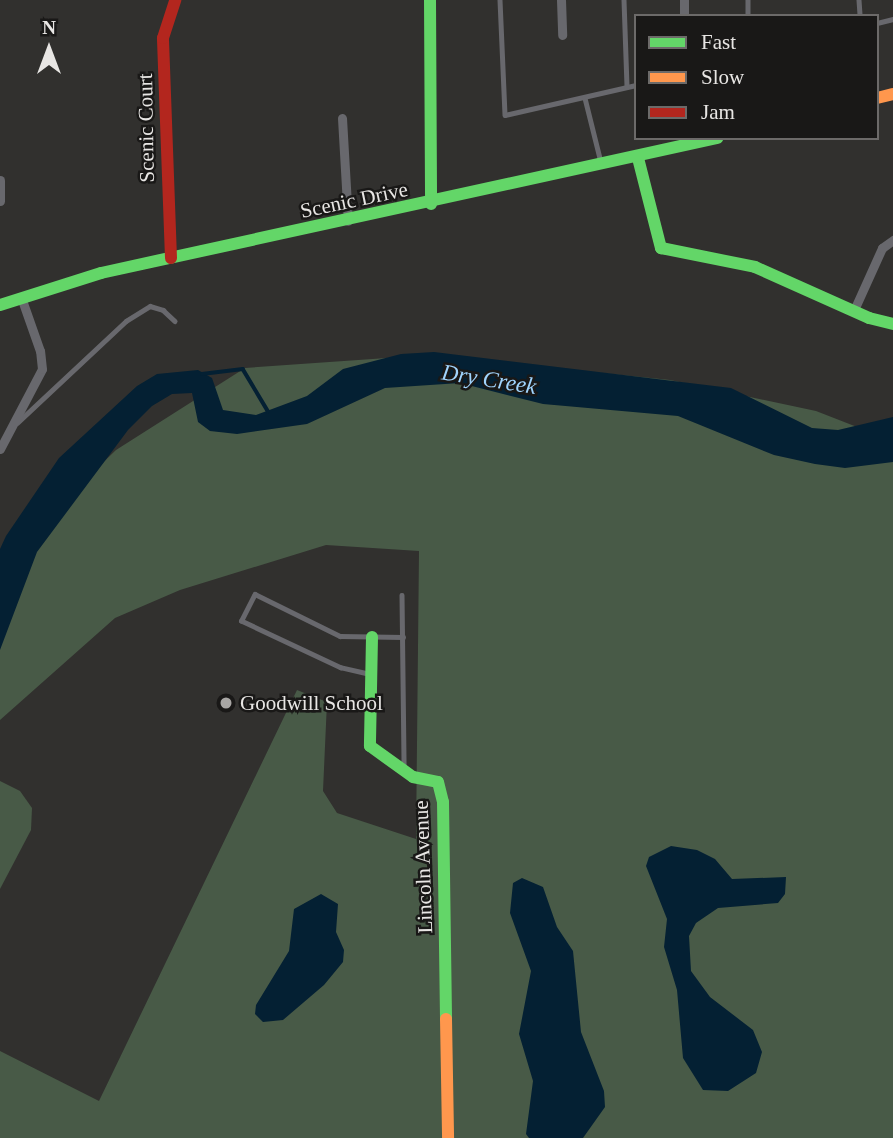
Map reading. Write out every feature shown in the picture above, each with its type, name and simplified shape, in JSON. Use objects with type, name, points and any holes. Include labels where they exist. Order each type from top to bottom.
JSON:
[{"type":"street","name":"Scenic Court","points":[[172,258],[163,38],[168,12],[176,0]]},
{"type":"street","points":[[430,0],[431,204]]},
{"type":"street","points":[[561,0],[562,35]]},
{"type":"street","points":[[342,118],[348,221]]},
{"type":"street","name":"Scenic Drive","points":[[0,305],[21,297],[172,258],[638,158],[702,140]]},
{"type":"street","points":[[638,158],[662,248],[755,267],[853,310],[893,324]]},
{"type":"street","points":[[0,180],[0,201]]},
{"type":"street","points":[[853,310],[882,248],[893,240]]},
{"type":"street","points":[[0,449],[42,369],[40,351],[21,297]]},
{"type":"street","name":"Lincoln Avenue","points":[[372,637],[370,746],[404,771],[438,782],[443,802],[449,1138]]},
{"type":"lane","points":[[500,0],[502,113],[510,115],[634,85]]},
{"type":"lane","points":[[624,0],[626,87]]},
{"type":"lane","points":[[585,98],[602,166]]},
{"type":"lane","points":[[11,428],[125,321],[150,306],[163,310],[175,321]]},
{"type":"lane","points":[[372,675],[341,668],[242,621],[255,594],[340,636],[403,637]]},
{"type":"lane","points":[[402,595],[404,771]]},
{"type":"green space","points":[[430,355],[670,380],[816,411],[893,441],[893,1138],[0,1138],[0,1051],[99,1101],[297,690],[327,702],[323,791],[337,813],[416,839],[419,551],[326,545],[180,590],[115,618],[0,720],[0,562],[116,450],[245,368]]},
{"type":"green space","points":[[0,781],[20,791],[32,808],[31,830],[0,889]]},
{"type":"water","points":[[434,352],[731,388],[812,428],[838,430],[893,417],[893,462],[845,468],[815,464],[774,455],[678,416],[543,404],[460,383],[385,388],[307,424],[237,434],[210,431],[198,422],[192,393],[172,394],[152,406],[128,430],[37,552],[0,650],[0,549],[6,536],[59,458],[137,386],[157,374],[198,370],[212,378],[223,410],[256,415],[307,396],[343,369],[401,354]]},
{"type":"water","points":[[671,846],[697,850],[715,859],[732,879],[786,877],[785,894],[778,903],[718,908],[696,923],[689,936],[691,971],[710,997],[753,1030],[762,1052],[756,1073],[728,1091],[703,1090],[683,1058],[677,990],[664,947],[667,919],[646,866],[649,857]]},
{"type":"water","points":[[522,878],[543,887],[557,927],[573,951],[581,1032],[604,1091],[605,1107],[583,1138],[529,1138],[526,1134],[533,1081],[519,1034],[531,971],[510,913],[513,883]]},
{"type":"water","points":[[321,894],[338,904],[336,932],[344,950],[343,962],[324,985],[283,1020],[263,1022],[255,1014],[256,1005],[289,951],[294,909]]},
{"type":"waterway","name":"Dry Creek","points":[[202,374],[243,369],[268,411]]},
{"type":"traffic: fast","points":[[430,0],[431,204]]},
{"type":"traffic: fast","points":[[0,305],[101,273],[708,140]]},
{"type":"traffic: fast","points":[[638,158],[661,248],[755,267],[869,318],[893,324]]},
{"type":"traffic: fast","points":[[372,637],[370,746],[413,777],[438,782],[443,802],[446,1019]]},
{"type":"traffic: slow","points":[[879,98],[893,94]]},
{"type":"traffic: slow","points":[[446,1019],[448,1138]]},
{"type":"traffic: jam","points":[[171,258],[163,38],[175,0]]},
{"type":"place","name":"Goodwill School","points":[[226,703]]}]
